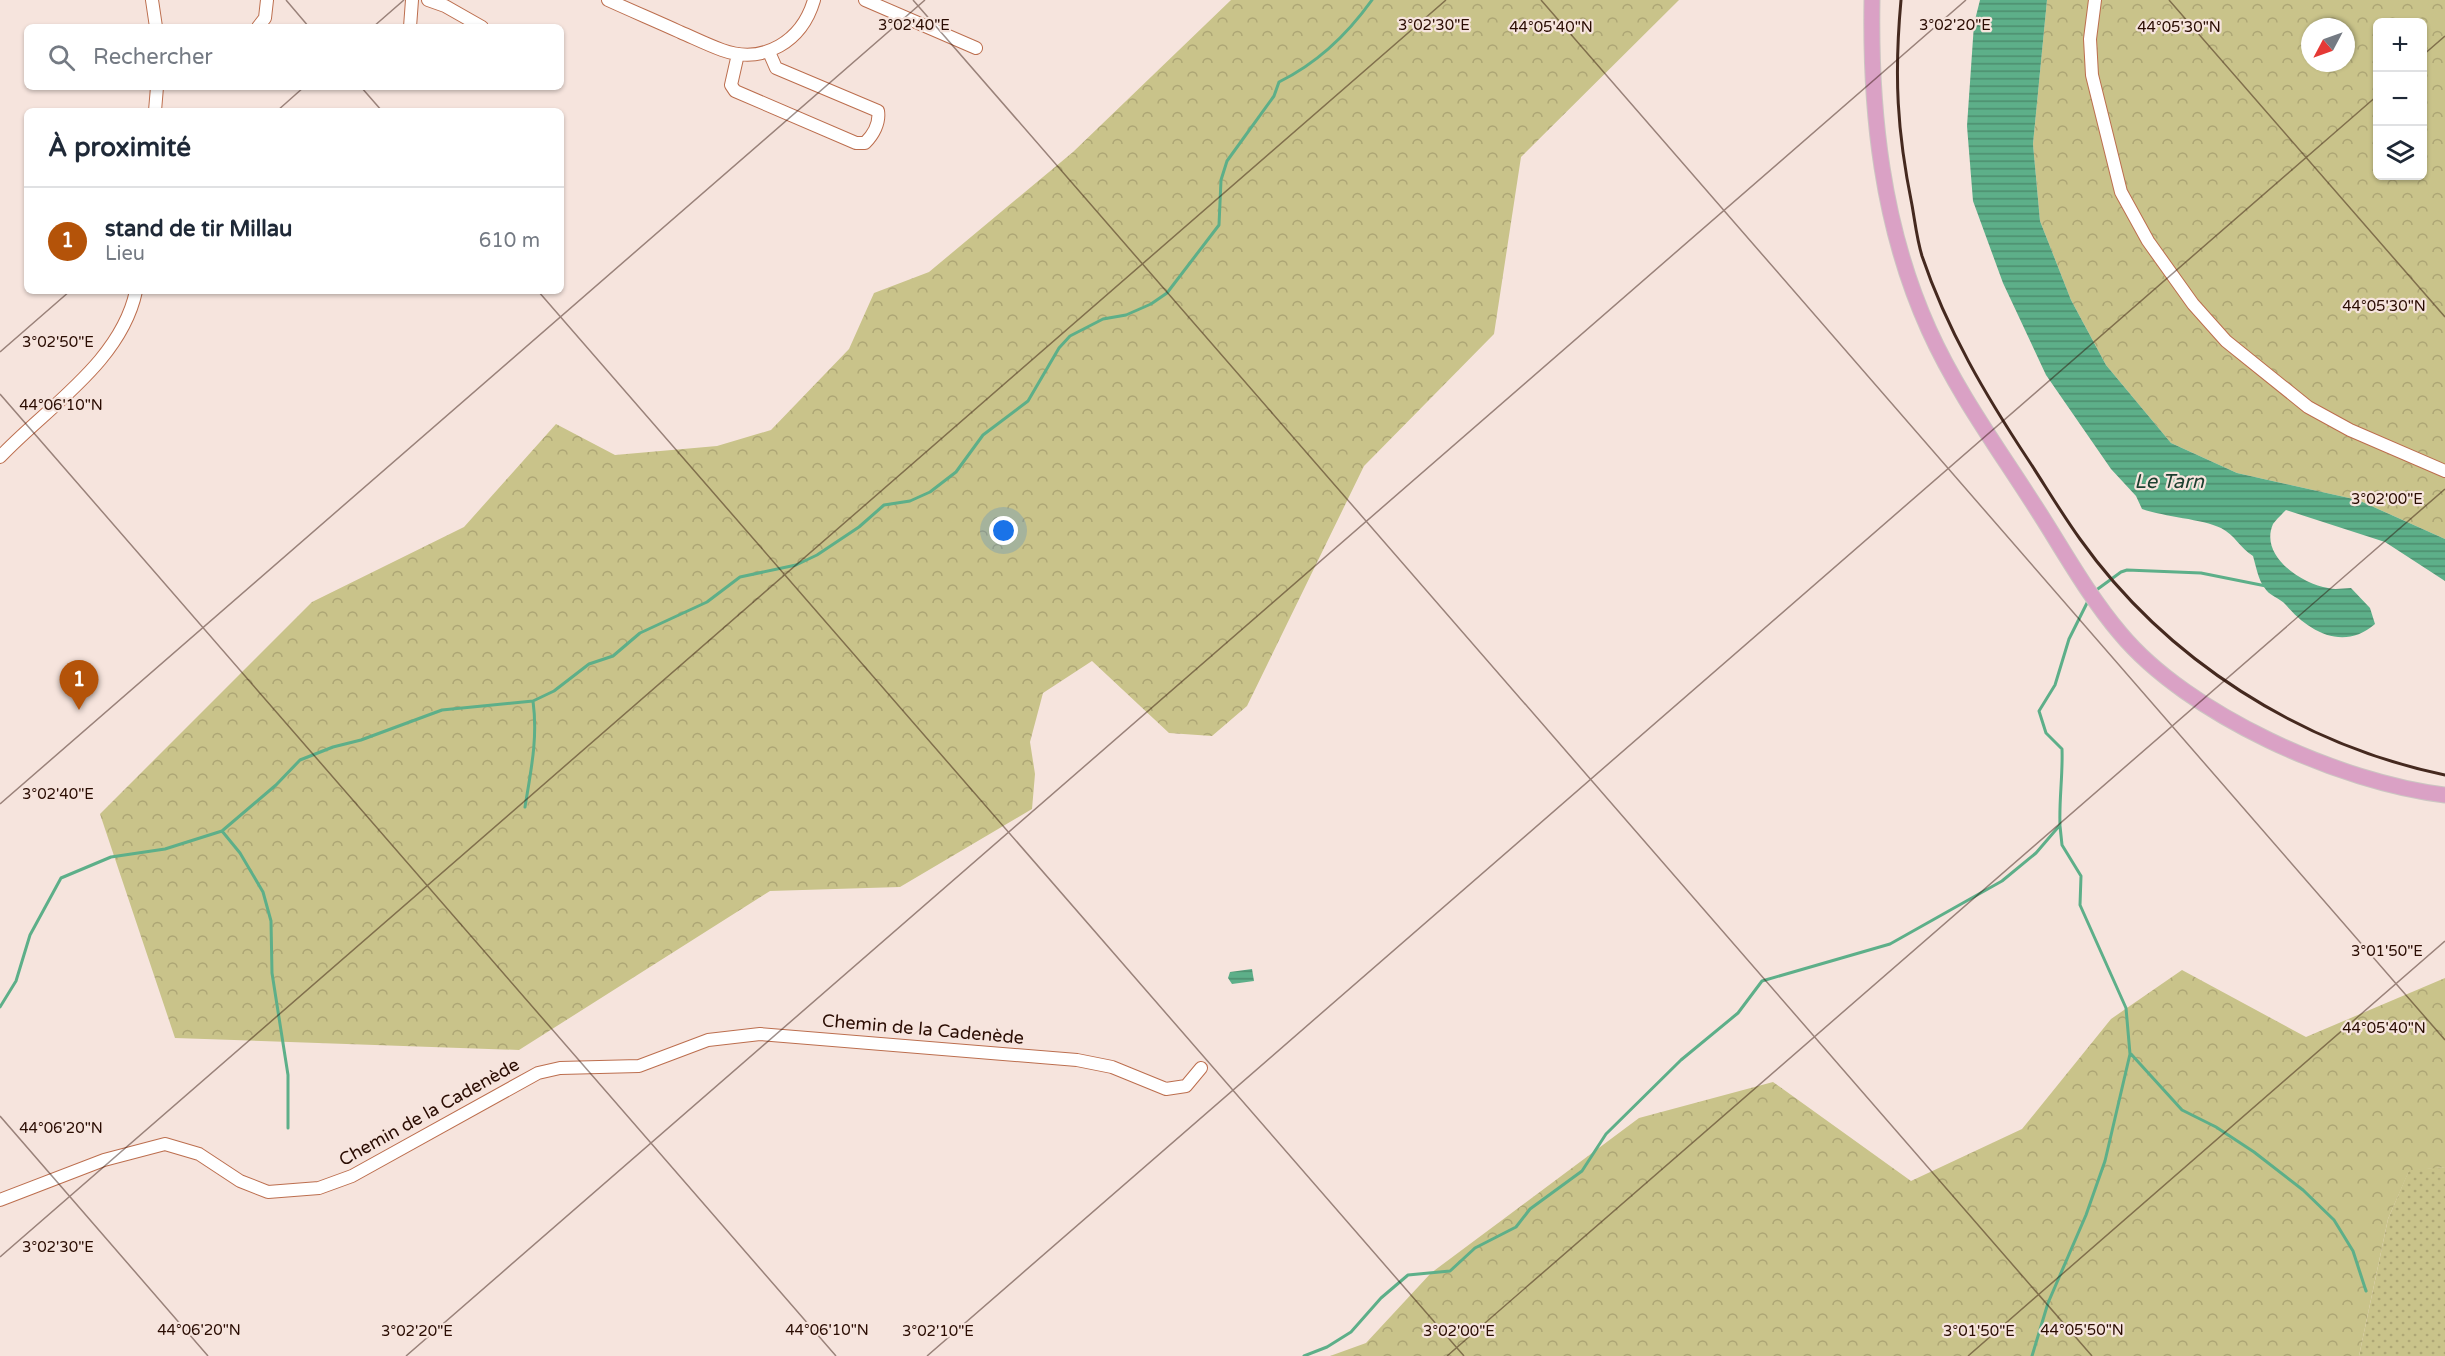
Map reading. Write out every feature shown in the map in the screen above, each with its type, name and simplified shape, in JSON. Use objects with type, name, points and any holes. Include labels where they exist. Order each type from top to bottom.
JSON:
[{"type":"main road","points":[[1872,0],[1872,76],[1878,145],[1889,205],[1916,296],[1937,346],[1970,406],[2108,617],[2136,651],[2170,680],[2225,715],[2274,742],[2367,779],[2445,795]]},
{"type":"street","points":[[152,0],[156,24]]},
{"type":"street","points":[[260,24],[265,18],[267,0]]},
{"type":"street","points":[[410,24],[412,0]]},
{"type":"street","points":[[428,0],[445,6],[477,24]]},
{"type":"street","points":[[608,0],[722,50],[738,54],[769,52],[782,46],[799,32],[810,16],[814,0]]},
{"type":"street","points":[[865,0],[976,48]]},
{"type":"street","points":[[2095,0],[2090,39],[2092,75],[2121,192],[2143,233],[2193,304],[2226,341],[2308,407],[2350,430],[2445,471]]},
{"type":"street","points":[[738,54],[731,85],[735,91],[856,142],[865,142],[872,136],[879,117],[878,111],[776,68],[769,52]]},
{"type":"street","points":[[155,108],[157,90]]},
{"type":"street","points":[[0,457],[102,356],[127,321],[135,294]]},
{"type":"street","name":"Chemin de la Cadenède","points":[[0,1200],[104,1160],[165,1144],[199,1154],[251,1188],[268,1192],[319,1188],[352,1176],[538,1073],[560,1068],[639,1066],[708,1040],[735,1036],[760,1034],[835,1039],[1077,1060],[1112,1067],[1166,1089],[1186,1086],[1201,1068]]},
{"type":"green space","points":[[1231,0],[1679,0],[1521,157],[1494,334],[1364,466],[1247,706],[1212,736],[1169,733],[1092,661],[1043,693],[1030,742],[1035,774],[1032,809],[900,887],[770,891],[519,1050],[175,1038],[100,814],[312,602],[464,527],[556,424],[615,455],[717,446],[771,430],[849,349],[874,293],[929,272],[1073,152]]},
{"type":"green space","points":[[2047,0],[2445,0],[2445,539],[2358,500],[2237,473],[2171,443],[2106,365],[2071,300],[2040,221],[2033,144]]},
{"type":"green space","points":[[2182,970],[2306,1037],[2445,978],[2445,1167],[2409,1171],[2388,1219],[2359,1356],[1330,1356],[1366,1343],[1431,1273],[1639,1118],[1773,1082],[1911,1181],[2022,1129],[2111,1019]]},
{"type":"green space","points":[[2445,1167],[2445,1356],[2359,1356],[2388,1219],[2409,1170]]},
{"type":"water","name":"Le Tarn","points":[[1980,0],[2047,0],[2033,144],[2040,221],[2071,300],[2106,365],[2171,443],[2237,473],[2358,500],[2445,539],[2445,581],[2385,542],[2286,510],[2273,524],[2270,536],[2277,557],[2306,581],[2331,589],[2351,588],[2370,608],[2375,624],[2363,632],[2339,637],[2327,635],[2305,623],[2266,590],[2253,556],[2226,531],[2204,522],[2142,509],[2136,496],[2111,469],[2046,375],[2003,283],[1973,201],[1967,126],[1974,24]]},
{"type":"water","points":[[1252,969],[1254,981],[1232,984],[1228,978],[1230,972]]},
{"type":"waterway","points":[[0,1007],[16,981],[30,935],[61,878],[111,857],[165,849],[222,831],[276,785],[300,760],[333,747],[361,740],[442,710],[533,701],[554,691],[589,664],[613,656],[640,633],[707,602],[740,577],[796,565],[817,555],[859,527],[884,505],[910,501],[930,492],[956,472],[983,435],[1028,401],[1059,348],[1070,336],[1103,319],[1126,315],[1151,304],[1167,293],[1219,225],[1221,180],[1227,161],[1274,96],[1279,82],[1306,66],[1331,47],[1372,0]]},
{"type":"waterway","points":[[2095,591],[2127,570],[2201,573],[2266,586]]},
{"type":"waterway","points":[[1304,1356],[1327,1347],[1351,1332],[1381,1298],[1408,1275],[1450,1271],[1475,1248],[1516,1227],[1530,1209],[1582,1171],[1606,1134],[1681,1060],[1738,1013],[1762,981],[1890,944],[2002,881],[2036,853],[2060,825],[2062,768],[2062,749],[2046,733],[2039,711],[2055,685],[2069,639],[2089,599]]},
{"type":"waterway","points":[[525,807],[534,741],[533,701]]},
{"type":"waterway","points":[[2032,1356],[2048,1303],[2086,1215],[2105,1161],[2130,1054],[2126,1008],[2080,905],[2081,876],[2062,845],[2060,826]]},
{"type":"waterway","points":[[222,831],[240,853],[263,892],[271,921],[272,973],[288,1075],[288,1128]]},
{"type":"waterway","points":[[2131,1054],[2182,1110],[2216,1127],[2254,1152],[2303,1190],[2334,1220],[2353,1251],[2366,1291]]},
{"type":"railway","points":[[1901,0],[1897,79],[1900,128],[1922,256],[1943,310],[1969,362],[2073,530],[2114,583],[2153,623],[2195,659],[2241,691],[2289,719],[2339,742],[2392,761],[2445,775]]},
{"type":"place","name":"stand de tir Millau","points":[[79,710]]}]
